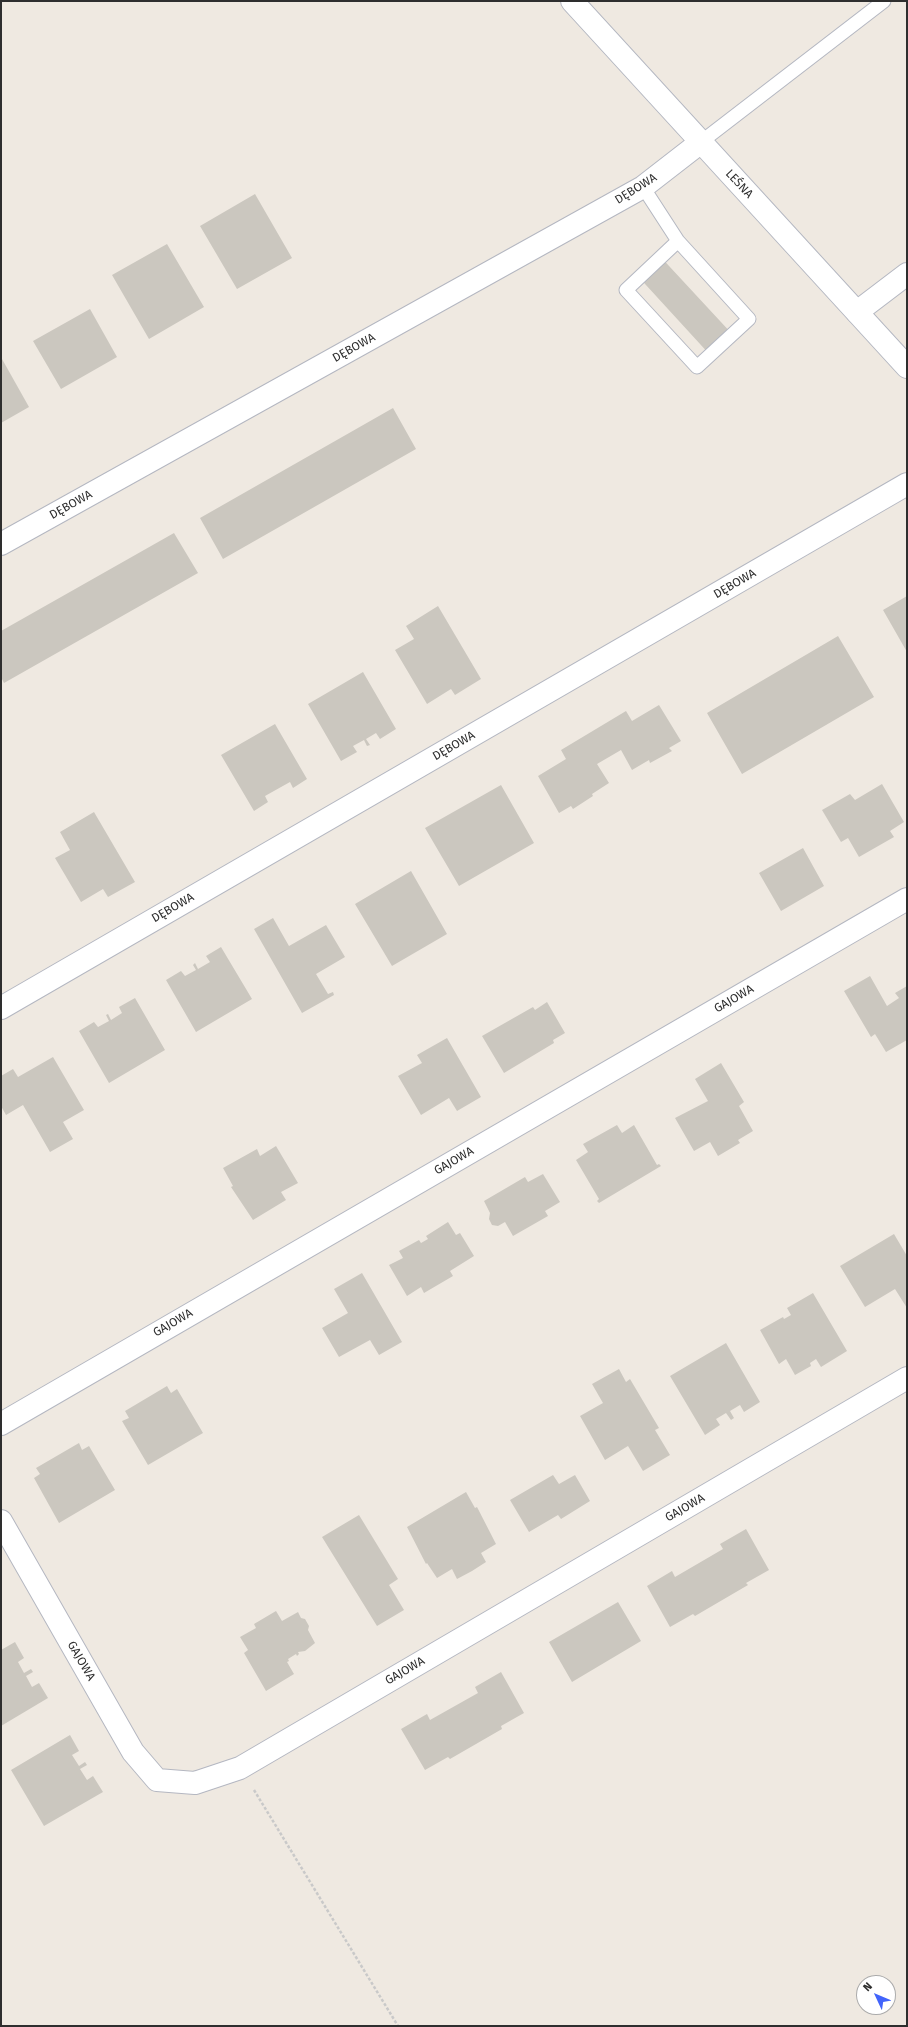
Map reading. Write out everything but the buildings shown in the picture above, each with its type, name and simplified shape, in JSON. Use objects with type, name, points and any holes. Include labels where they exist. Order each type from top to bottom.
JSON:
[{"type":"street","name":"LEŚNA","points":[[572,1],[907,367]]},
{"type":"street","name":"DĘBOWA","points":[[1,544],[643,187],[700,142]]},
{"type":"street","points":[[857,312],[907,274]]},
{"type":"street","name":"DĘBOWA","points":[[1,1008],[907,484]]},
{"type":"street","name":"GAJOWA","points":[[1,1424],[907,899]]},
{"type":"street","name":"GAJOWA","points":[[1,1521],[133,1752],[156,1780],[195,1783],[240,1768],[907,1378]]},
{"type":"lane","points":[[700,142],[884,1]]},
{"type":"lane","points":[[643,187],[678,241],[749,319],[697,368],[626,290],[678,241]]},
{"type":"path","points":[[240,1768],[398,2026]]}]
